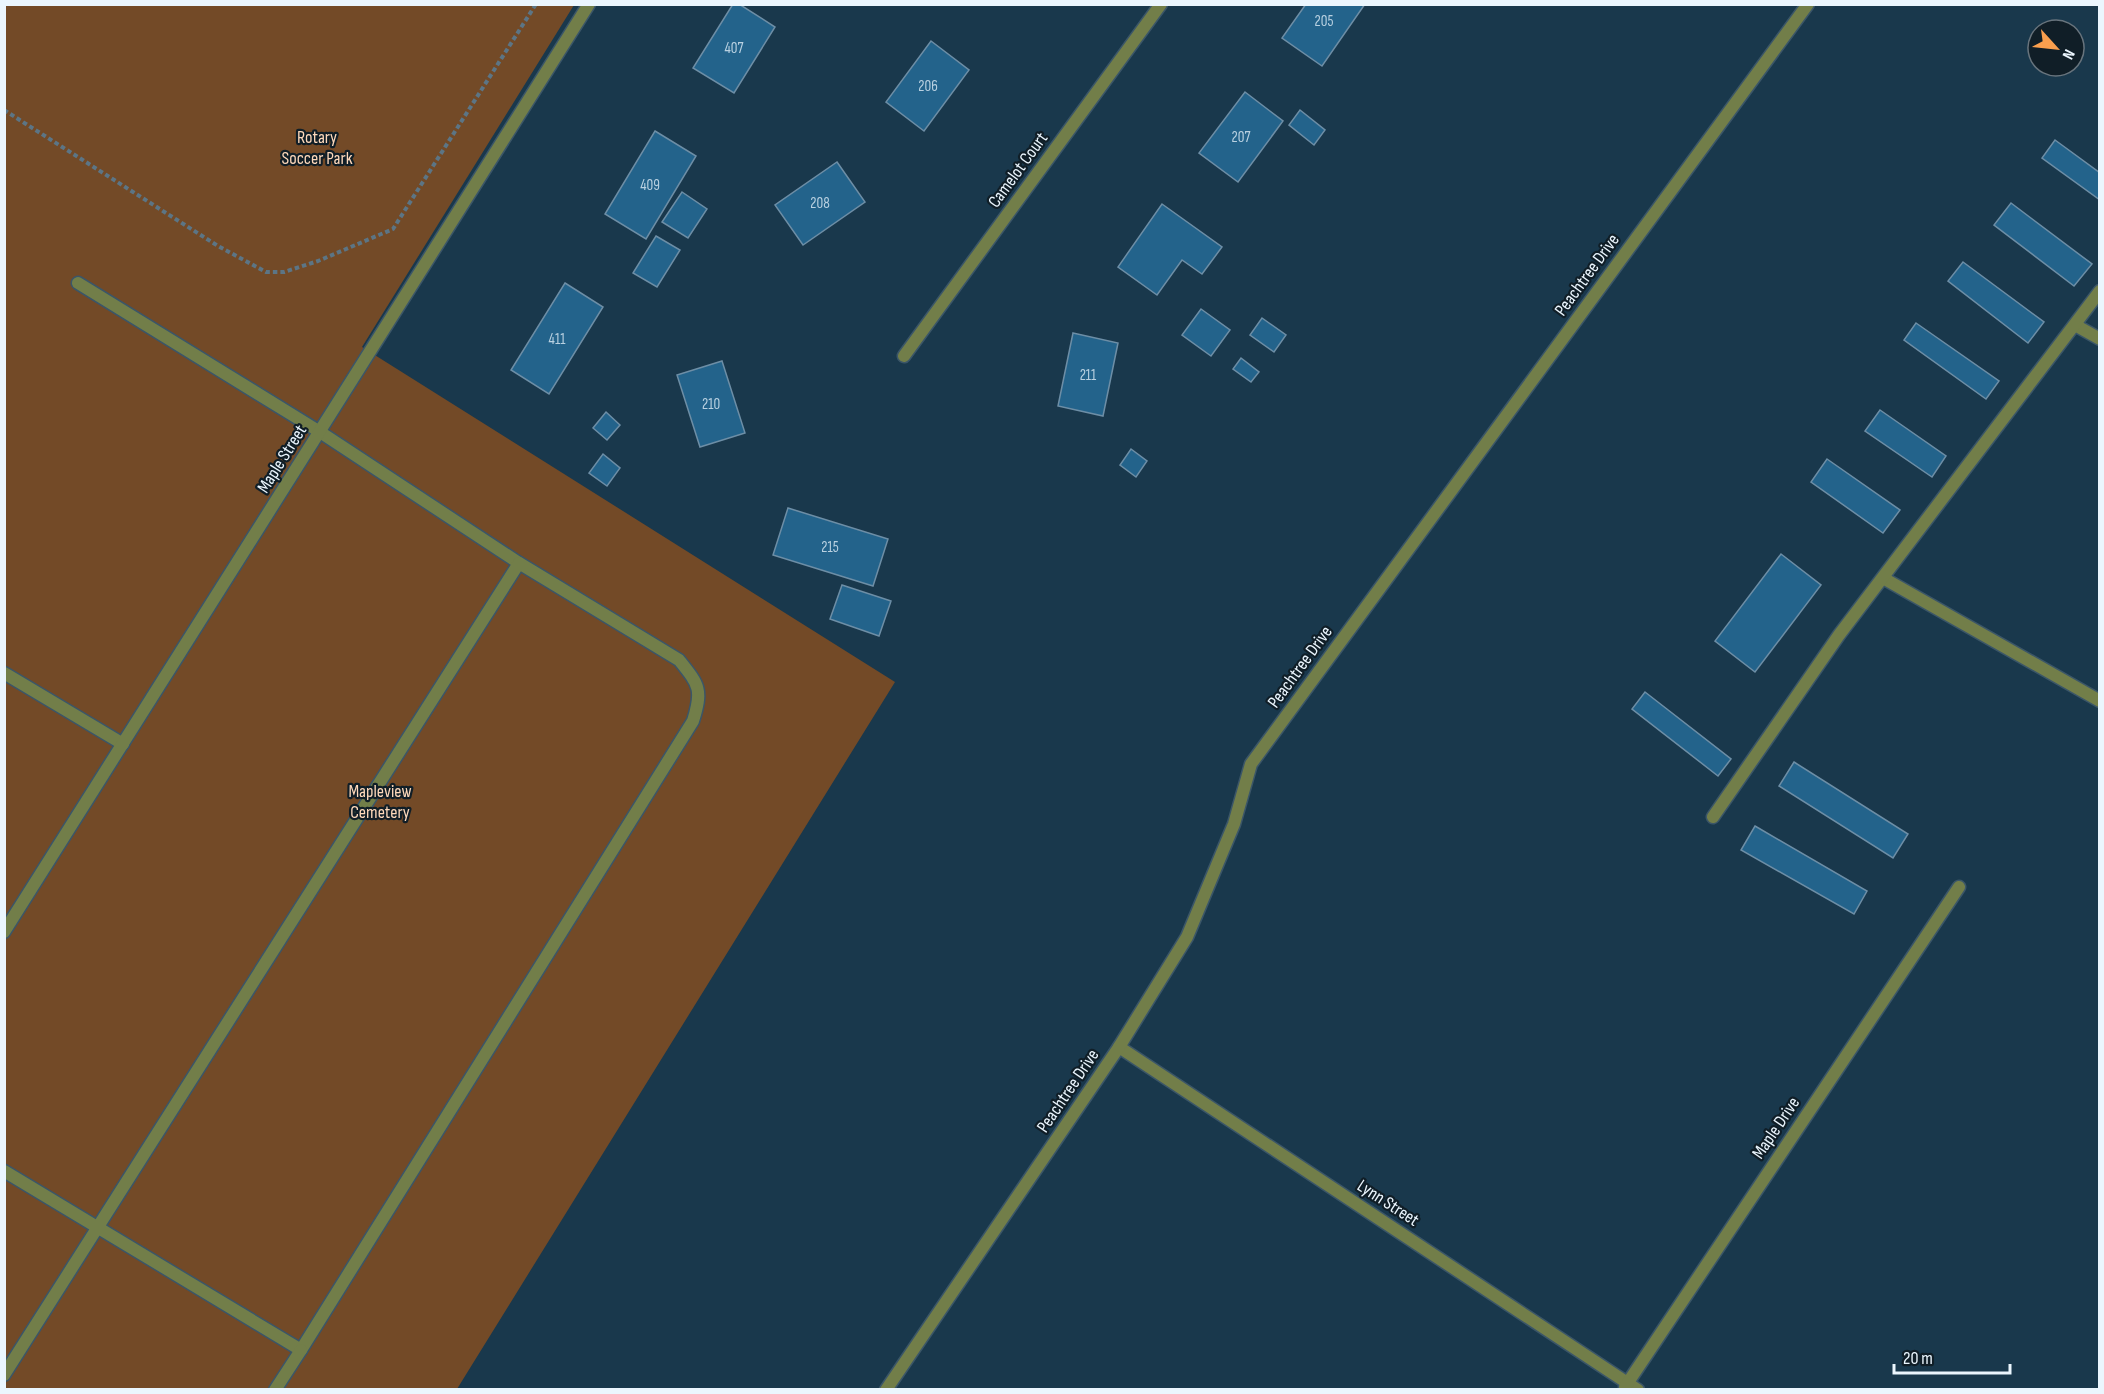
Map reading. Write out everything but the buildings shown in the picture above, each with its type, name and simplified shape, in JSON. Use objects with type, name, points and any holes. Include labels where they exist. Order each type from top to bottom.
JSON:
[{"type":"street","name":"Maple Street","points":[[4,932],[589,4]]},
{"type":"street","name":"Camelot Court","points":[[904,356],[1161,4]]},
{"type":"street","name":"Peachtree Drive","points":[[886,1389],[1119,1047],[1187,937],[1234,824],[1251,764],[1808,4]]},
{"type":"street","points":[[78,283],[320,432],[519,563],[679,660],[698,683],[699,704],[693,722],[275,1389]]},
{"type":"street","points":[[1713,817],[1839,635],[2100,291]]},
{"type":"street","points":[[2075,325],[2100,339]]},
{"type":"street","points":[[4,1375],[519,563]]},
{"type":"street","points":[[1883,578],[2100,701]]},
{"type":"street","points":[[4,673],[123,744]]},
{"type":"street","name":"Maple Drive","points":[[1630,1387],[1959,887]]},
{"type":"street","name":"Lynn Street","points":[[1119,1047],[1630,1387]]},
{"type":"street","points":[[4,1171],[301,1350]]},
{"type":"path","points":[[4,110],[218,246],[266,272],[284,272],[357,246],[393,229],[536,4]]},
{"type":"green space","name":"Mapleview Cemetery","points":[[5,5],[574,5],[362,347],[895,682],[457,1389],[5,1390]]},
{"type":"park label","name":"Rotary Soccer Park","points":[[317,147]]}]
